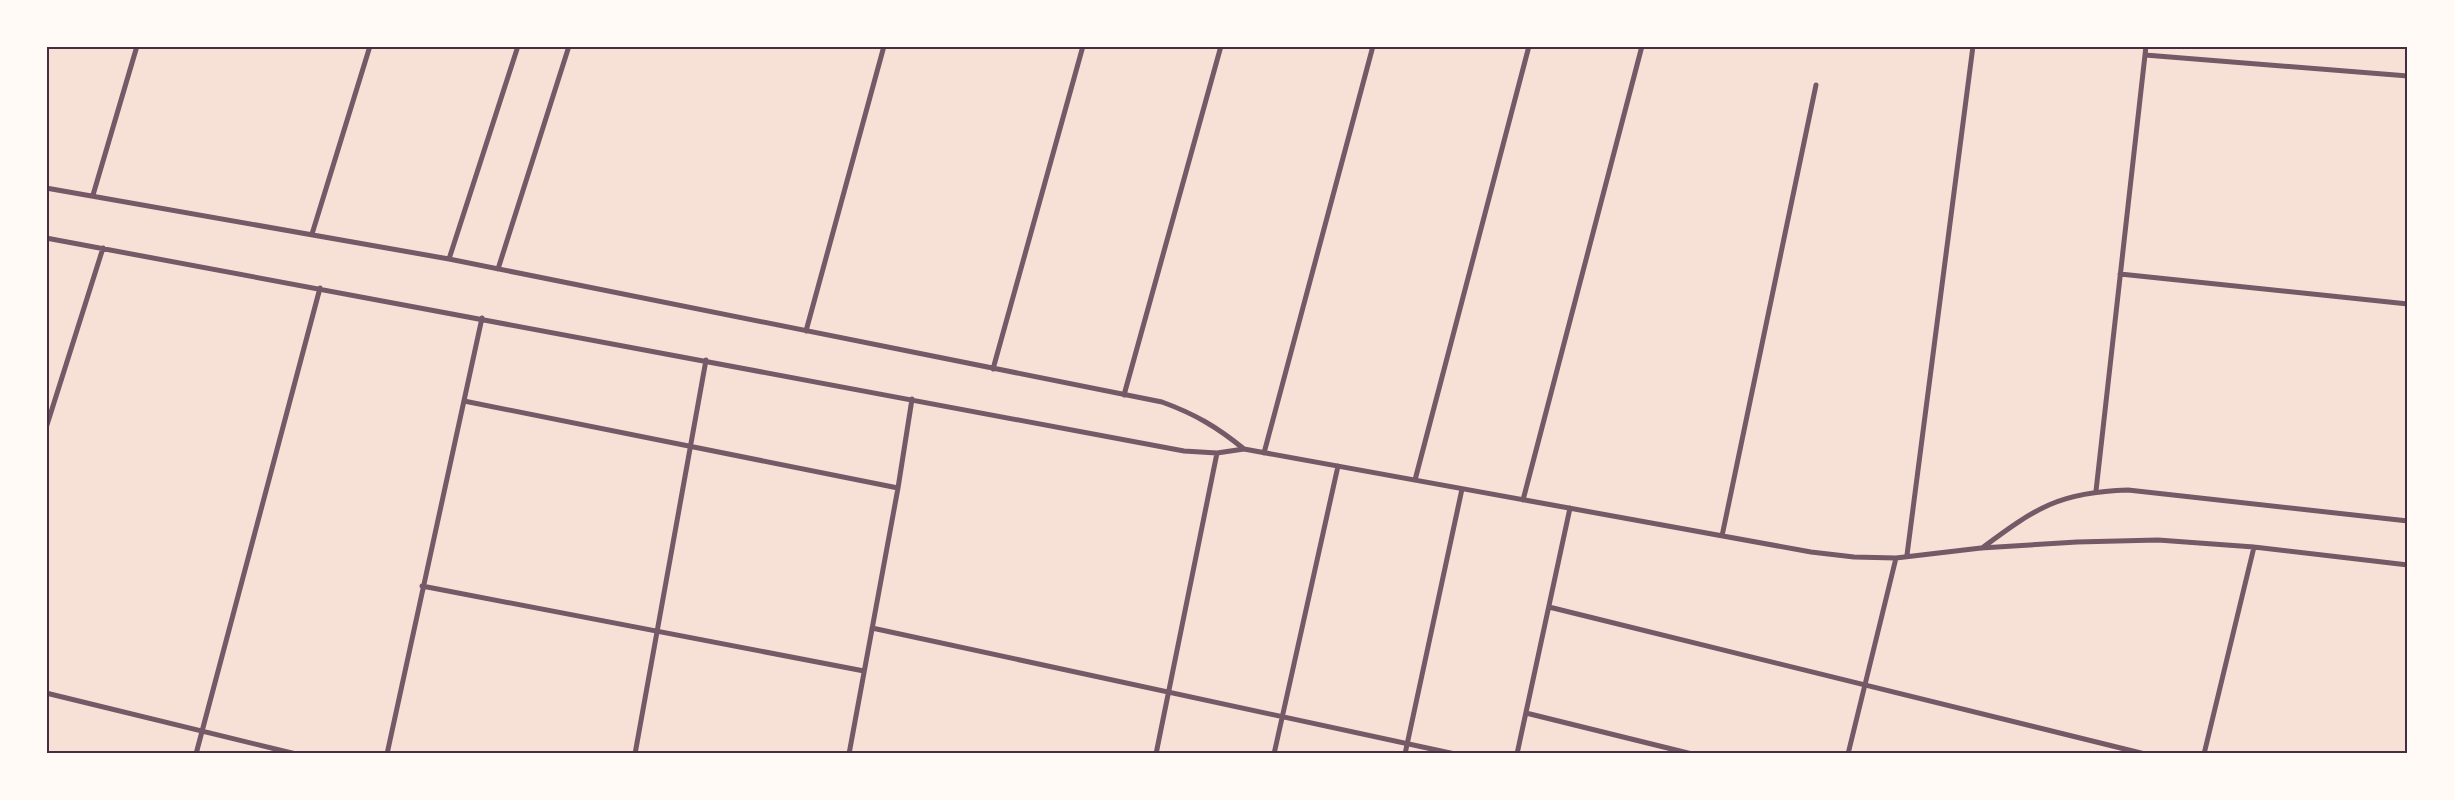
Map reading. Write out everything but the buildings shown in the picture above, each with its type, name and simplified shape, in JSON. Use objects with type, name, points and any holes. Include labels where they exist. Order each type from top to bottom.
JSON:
[{"type":"street","points":[[93,196],[137,46]]},
{"type":"street","points":[[312,234],[370,46]]},
{"type":"street","points":[[449,259],[518,46]]},
{"type":"street","points":[[498,269],[569,46]]},
{"type":"street","points":[[806,331],[884,46]]},
{"type":"street","points":[[993,369],[1083,46]]},
{"type":"street","points":[[1124,395],[1221,46]]},
{"type":"street","points":[[1264,453],[1373,46]]},
{"type":"street","points":[[1415,480],[1529,46]]},
{"type":"street","points":[[1523,500],[1642,46]]},
{"type":"street","points":[[1907,555],[1973,46]]},
{"type":"street","points":[[2096,491],[2146,46]]},
{"type":"street","points":[[2146,55],[2408,76]]},
{"type":"street","points":[[1722,536],[1816,85]]},
{"type":"street","points":[[46,188],[449,259],[1162,402],[1190,412],[1216,427],[1244,450]]},
{"type":"street","points":[[46,238],[482,318],[1184,451],[1217,453],[1244,450],[1264,453],[1811,552],[1854,557],[1896,558],[1907,555],[1981,548],[2117,540],[2158,540],[2254,547],[2408,565]]},
{"type":"street","points":[[46,428],[103,248]]},
{"type":"street","points":[[2120,274],[2408,304]]},
{"type":"street","points":[[196,754],[320,288]]},
{"type":"street","points":[[387,754],[422,586],[482,318]]},
{"type":"street","points":[[635,754],[706,360]]},
{"type":"street","points":[[849,754],[898,488],[912,399]]},
{"type":"street","points":[[464,401],[898,488]]},
{"type":"street","points":[[1156,754],[1217,453]]},
{"type":"street","points":[[1274,754],[1338,466]]},
{"type":"street","points":[[1404,754],[1462,489]]},
{"type":"street","points":[[1981,548],[2033,512],[2059,500],[2096,491],[2128,490],[2408,521]]},
{"type":"street","points":[[1517,754],[1570,508]]},
{"type":"street","points":[[2204,754],[2254,547]]},
{"type":"street","points":[[1848,754],[1896,558]]},
{"type":"street","points":[[422,586],[864,671]]},
{"type":"street","points":[[1549,607],[2145,754]]},
{"type":"street","points":[[872,628],[1456,754]]},
{"type":"street","points":[[46,693],[296,754]]},
{"type":"street","points":[[1526,713],[1692,754]]}]
